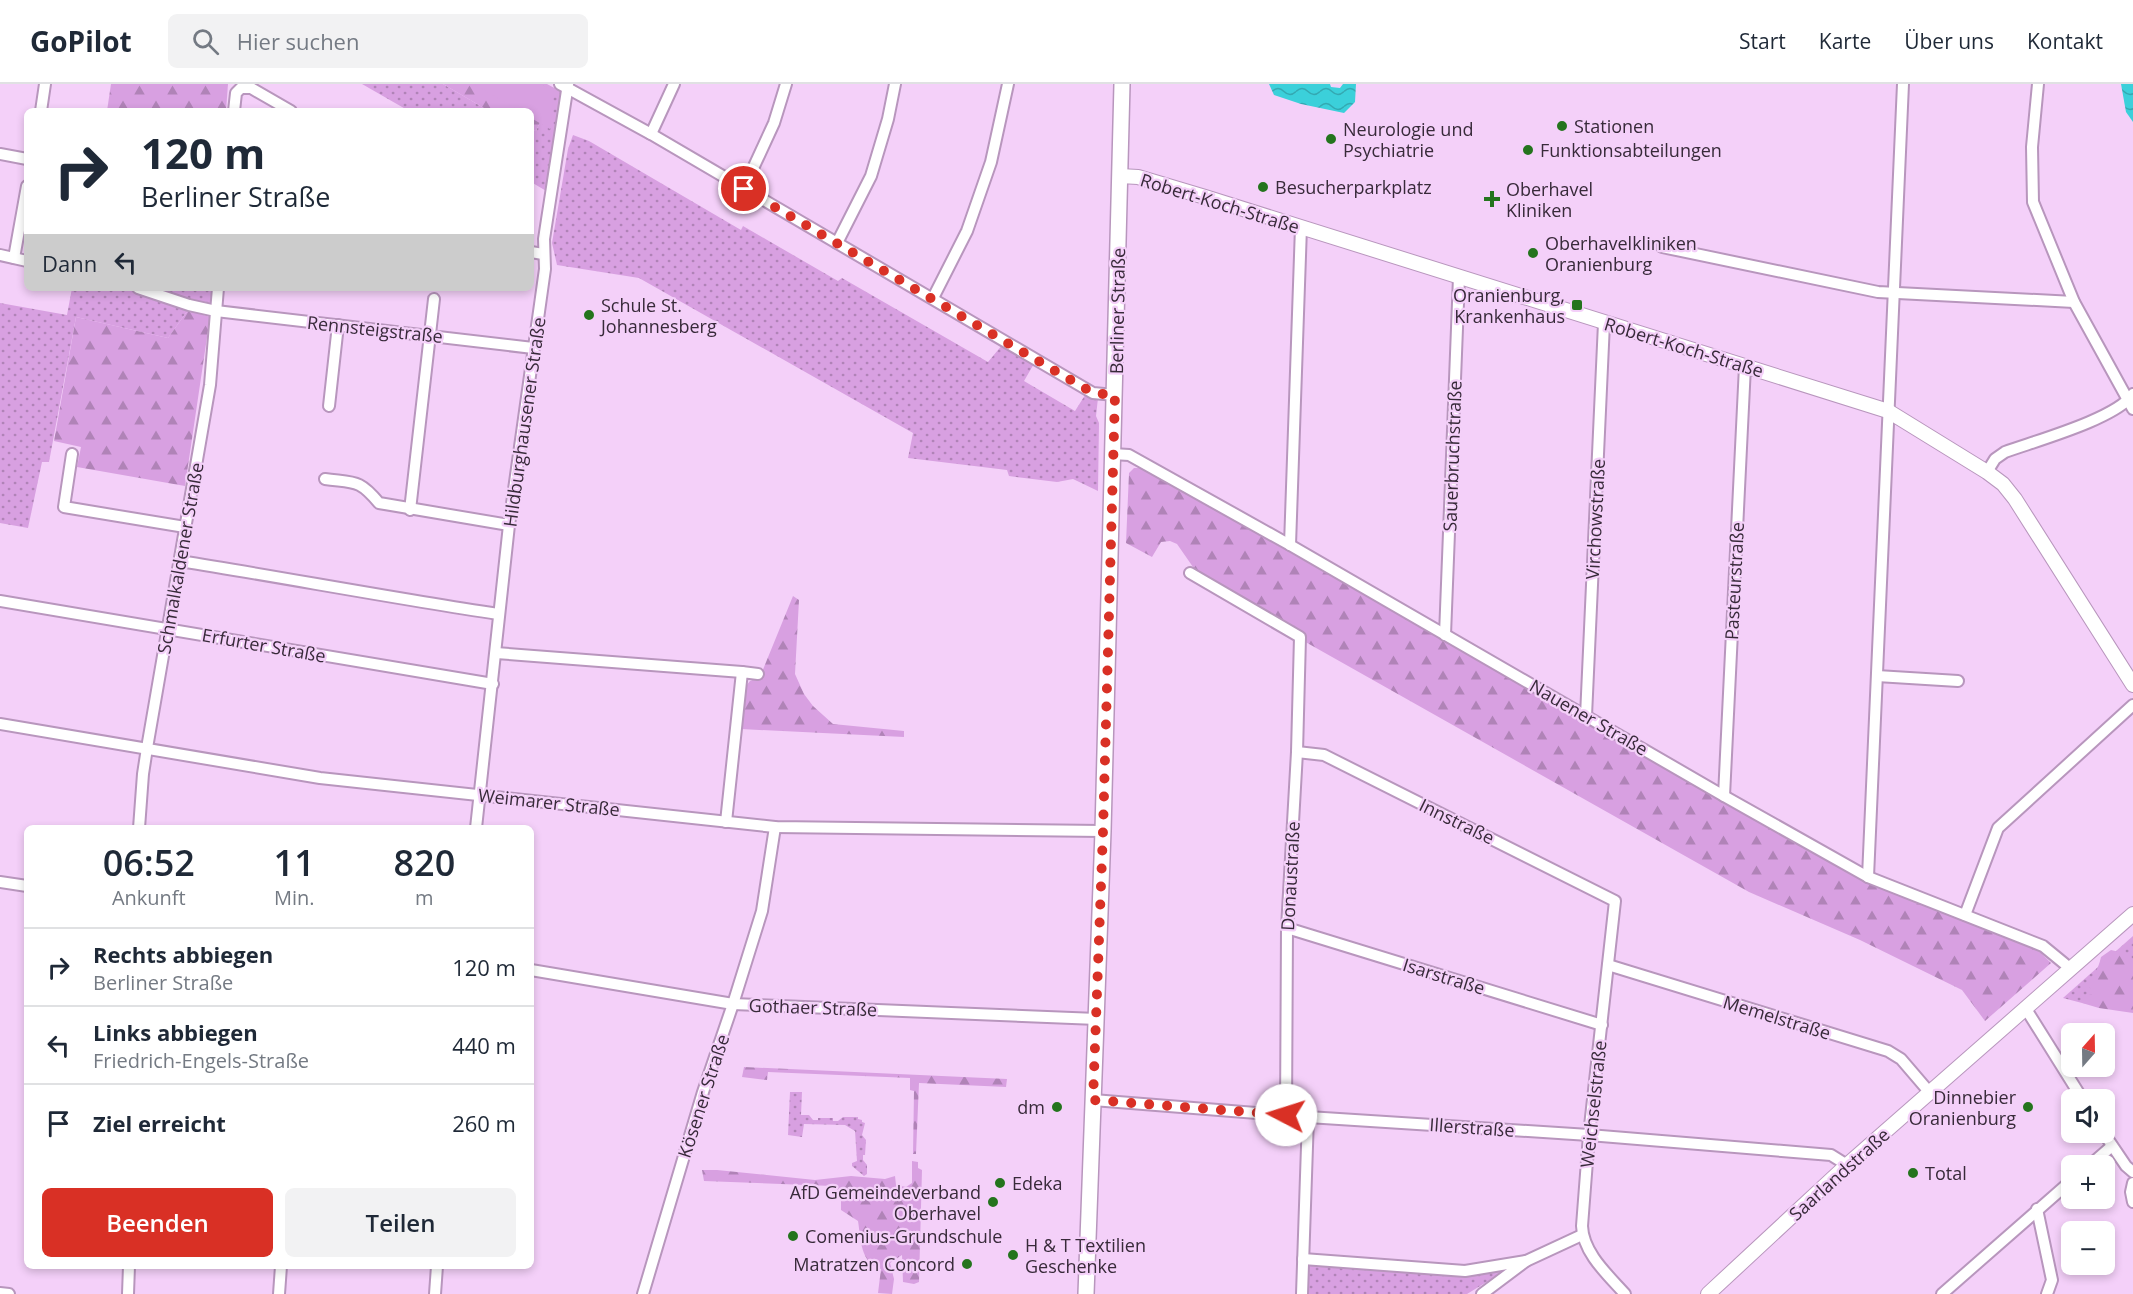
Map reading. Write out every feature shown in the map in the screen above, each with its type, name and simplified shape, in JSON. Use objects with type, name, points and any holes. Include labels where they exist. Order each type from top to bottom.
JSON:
[{"type":"main road","name":"Berliner Straße","points":[[1086,1294],[1103,831],[1122,84]]},
{"type":"street","points":[[41,108],[45,84]]},
{"type":"street","points":[[651,134],[674,84]]},
{"type":"street","points":[[744,189],[774,123],[786,84]]},
{"type":"street","points":[[837,243],[871,176],[888,119],[895,84]]},
{"type":"street","points":[[933,298],[967,231],[987,172],[1008,84]]},
{"type":"street","points":[[1869,877],[1903,84]]},
{"type":"street","points":[[1987,472],[1995,459],[2005,452],[2101,416],[2131,401],[2074,302],[2033,202],[2032,147],[2038,84]]},
{"type":"street","points":[[565,85],[1093,393],[1115,395]]},
{"type":"street","name":"Hildburghausener Straße","points":[[476,825],[493,684],[498,614],[545,269],[544,239],[565,85]]},
{"type":"street","points":[[234,108],[236,93],[241,88],[251,88],[286,108]]},
{"type":"street","points":[[0,154],[24,158]]},
{"type":"street","name":"Robert-Koch-Straße","points":[[1120,176],[1138,177],[1888,411],[2003,484],[2015,499],[2133,685]]},
{"type":"street","points":[[14,258],[24,203]]},
{"type":"street","points":[[1290,545],[1301,227]]},
{"type":"street","points":[[1662,246],[1878,292],[2074,302]]},
{"type":"street","points":[[534,252],[543,254]]},
{"type":"street","points":[[0,255],[24,260]]},
{"type":"street","name":"Sauerbruchstraße","points":[[1445,635],[1459,277]]},
{"type":"street","name":"Rennsteigstraße","points":[[147,291],[216,311],[533,348]]},
{"type":"street","name":"Schmalkaldener Straße","points":[[139,825],[147,748],[210,385],[218,291]]},
{"type":"street","points":[[410,510],[434,299]]},
{"type":"street","name":"Virchowstraße","points":[[1586,716],[1604,323]]},
{"type":"street","points":[[329,406],[338,325]]},
{"type":"street","name":"Pasteurstraße","points":[[1724,796],[1745,366]]},
{"type":"street","points":[[72,454],[64,507],[185,526]]},
{"type":"street","name":"Nauener Straße","points":[[1113,454],[1129,455],[1290,545],[1724,796],[1869,877],[2043,946],[2071,969]]},
{"type":"street","points":[[325,479],[358,483],[365,487],[379,503],[509,525]]},
{"type":"street","points":[[180,561],[384,597],[498,614]]},
{"type":"street","name":"Donaustraße","points":[[1190,573],[1300,637],[1297,752],[1287,928],[1286,1115]]},
{"type":"street","name":"Erfurter Straße","points":[[0,602],[493,684]]},
{"type":"street","points":[[496,653],[758,674]]},
{"type":"street","points":[[726,822],[742,672]]},
{"type":"street","points":[[1877,676],[1958,681]]},
{"type":"street","points":[[1965,915],[1998,828],[2133,705]]},
{"type":"street","name":"Weimarer Straße","points":[[0,724],[321,778],[776,827],[1103,831]]},
{"type":"street","name":"Innstraße","points":[[1297,752],[1324,755],[1615,901]]},
{"type":"street","name":"Kösener Straße","points":[[642,1294],[703,1092],[762,911],[776,827]]},
{"type":"street","points":[[0,882],[24,886]]},
{"type":"street","name":"Weichselstraße","points":[[1582,1235],[1589,1135],[1615,901]]},
{"type":"street","name":"Saarlandstraße","points":[[1708,1294],[1847,1165],[2133,914]]},
{"type":"street","name":"Isarstraße","points":[[1287,928],[1602,1025]]},
{"type":"street","name":"Memelstraße","points":[[1608,965],[1888,1051],[1901,1059],[1930,1094]]},
{"type":"street","name":"Gothaer Straße","points":[[534,971],[733,1004],[1097,1019]]},
{"type":"street","points":[[2026,1009],[2076,1089]]},
{"type":"street","name":"Illerstraße","points":[[1093,1100],[1308,1117],[1589,1135],[1832,1155],[1847,1165]]},
{"type":"street","points":[[1302,1294],[1308,1117]]},
{"type":"street","points":[[2110,1143],[2133,1172]]},
{"type":"street","points":[[2102,1155],[2112,1146]]},
{"type":"street","points":[[2133,1183],[2131,1192],[2133,1202]]},
{"type":"street","points":[[1942,1294],[2061,1189]]},
{"type":"street","points":[[2037,1209],[2052,1280],[2047,1294]]},
{"type":"street","points":[[1482,1294],[1526,1261],[1582,1235],[1595,1261],[1625,1294]]},
{"type":"street","points":[[1303,1259],[1465,1271],[1526,1261]]},
{"type":"street","points":[[128,1294],[129,1269]]},
{"type":"street","points":[[279,1294],[281,1269]]},
{"type":"street","points":[[435,1294],[437,1269]]},
{"type":"street","points":[[0,1293],[9,1294]]},
{"type":"green space","points":[[111,84],[228,84],[226,108],[107,108]]},
{"type":"green space","points":[[362,84],[443,84],[484,108],[404,108]]},
{"type":"green space","points":[[443,84],[483,84],[534,108],[484,108]]},
{"type":"green space","points":[[474,84],[541,84],[554,91],[550,129],[534,120],[534,108],[515,108]]},
{"type":"green space","points":[[509,84],[547,84],[560,91],[562,96],[548,192],[534,184],[534,131],[536,131],[541,120],[534,112],[534,108],[530,108]]},
{"type":"green space","points":[[534,108],[538,110],[541,120],[536,131],[534,131]]},
{"type":"green space","points":[[573,135],[589,141],[741,230],[743,226],[838,281],[842,278],[988,362],[1003,344],[1035,362],[1024,381],[1075,411],[1087,392],[1098,398],[1096,416],[1099,423],[1098,491],[1073,479],[1057,482],[1009,476],[1007,470],[908,458],[913,433],[639,278],[557,265],[552,243],[568,149]]},
{"type":"green space","points":[[71,291],[213,291],[210,317],[188,310],[168,338],[76,317],[49,462],[42,462],[28,528],[0,523],[0,303],[67,315]]},
{"type":"green space","points":[[188,310],[210,317],[185,486],[77,467],[81,447],[54,441],[76,317],[168,338]]},
{"type":"green space","points":[[1134,468],[1155,475],[1867,883],[2036,948],[2051,963],[1985,1021],[1962,990],[1860,940],[1749,892],[1208,587],[1204,576],[1193,567],[1177,544],[1170,541],[1161,542],[1152,557],[1126,543],[1129,473]]},
{"type":"green space","points":[[793,596],[799,600],[795,674],[804,694],[813,706],[833,724],[904,731],[904,737],[741,729],[746,686],[750,681],[760,677]]},
{"type":"green space","points":[[2133,936],[2133,1008],[2082,1003],[2063,998]]},
{"type":"green space","points":[[2111,950],[2124,953],[2128,959],[2133,961],[2133,1013],[2082,1003],[2082,996],[2095,994],[2088,986],[2101,957]]},
{"type":"green space","points":[[744,1067],[1007,1079],[1006,1087],[919,1083],[916,1154],[913,1154],[914,1091],[910,1090],[910,1078],[768,1072],[767,1080],[742,1077]]},
{"type":"green space","points":[[790,1092],[802,1092],[801,1115],[809,1115],[813,1120],[833,1118],[833,1121],[838,1121],[843,1117],[858,1117],[865,1123],[862,1135],[866,1140],[863,1160],[867,1165],[867,1174],[864,1176],[852,1166],[852,1163],[857,1161],[855,1131],[845,1125],[804,1124],[802,1137],[788,1135]]},
{"type":"green space","points":[[912,1161],[918,1162],[918,1168],[922,1170],[919,1282],[914,1284],[903,1282],[902,1255],[890,1263],[894,1279],[892,1294],[878,1293],[881,1269],[869,1262],[865,1256],[858,1221],[841,1210],[841,1200],[832,1186],[704,1181],[702,1170],[815,1180],[851,1176],[885,1179],[895,1176],[896,1185],[906,1187],[912,1183]]},
{"type":"green space","points":[[1318,1264],[1464,1276],[1508,1269],[1467,1294],[1309,1294],[1309,1266]]},
{"type":"water","points":[[1269,84],[1330,84],[1331,87],[1340,88],[1343,84],[1356,84],[1355,102],[1344,113],[1301,104],[1274,95]]},
{"type":"water","points":[[2121,84],[2133,84],[2133,122],[2126,112]]},
{"type":"place","name":"Stationen","points":[[1562,126]]},
{"type":"place","name":"Neurologie und Psychiatrie","points":[[1331,139]]},
{"type":"place","name":"Funktionsabteilungen","points":[[1528,150]]},
{"type":"place","name":"Besucherparkplatz","points":[[1263,187]]},
{"type":"place","name":"Oberhavel Kliniken","points":[[1492,199]]},
{"type":"place","name":"Oberhavelkliniken Oranienburg","points":[[1533,253]]},
{"type":"place","name":"Oranienburg, Krankenhaus","points":[[1577,305]]},
{"type":"place","name":"Schule St. Johannesberg","points":[[589,315]]},
{"type":"place","name":"dm","points":[[1057,1107]]},
{"type":"place","name":"Dinnebier Oranienburg","points":[[2028,1107]]},
{"type":"place","name":"Total","points":[[1913,1173]]},
{"type":"place","name":"Edeka","points":[[1000,1183]]},
{"type":"place","name":"AfD Gemeindeverband Oberhavel","points":[[993,1202]]},
{"type":"place","name":"Comenius-Grundschule","points":[[793,1236]]},
{"type":"place","name":"H & T Textilien Geschenke","points":[[1013,1255]]},
{"type":"place","name":"Matratzen Concord","points":[[967,1264]]},
{"type":"route","points":[[744,189],[1093,393],[1115,395],[1093,1100],[1286,1115]]}]
